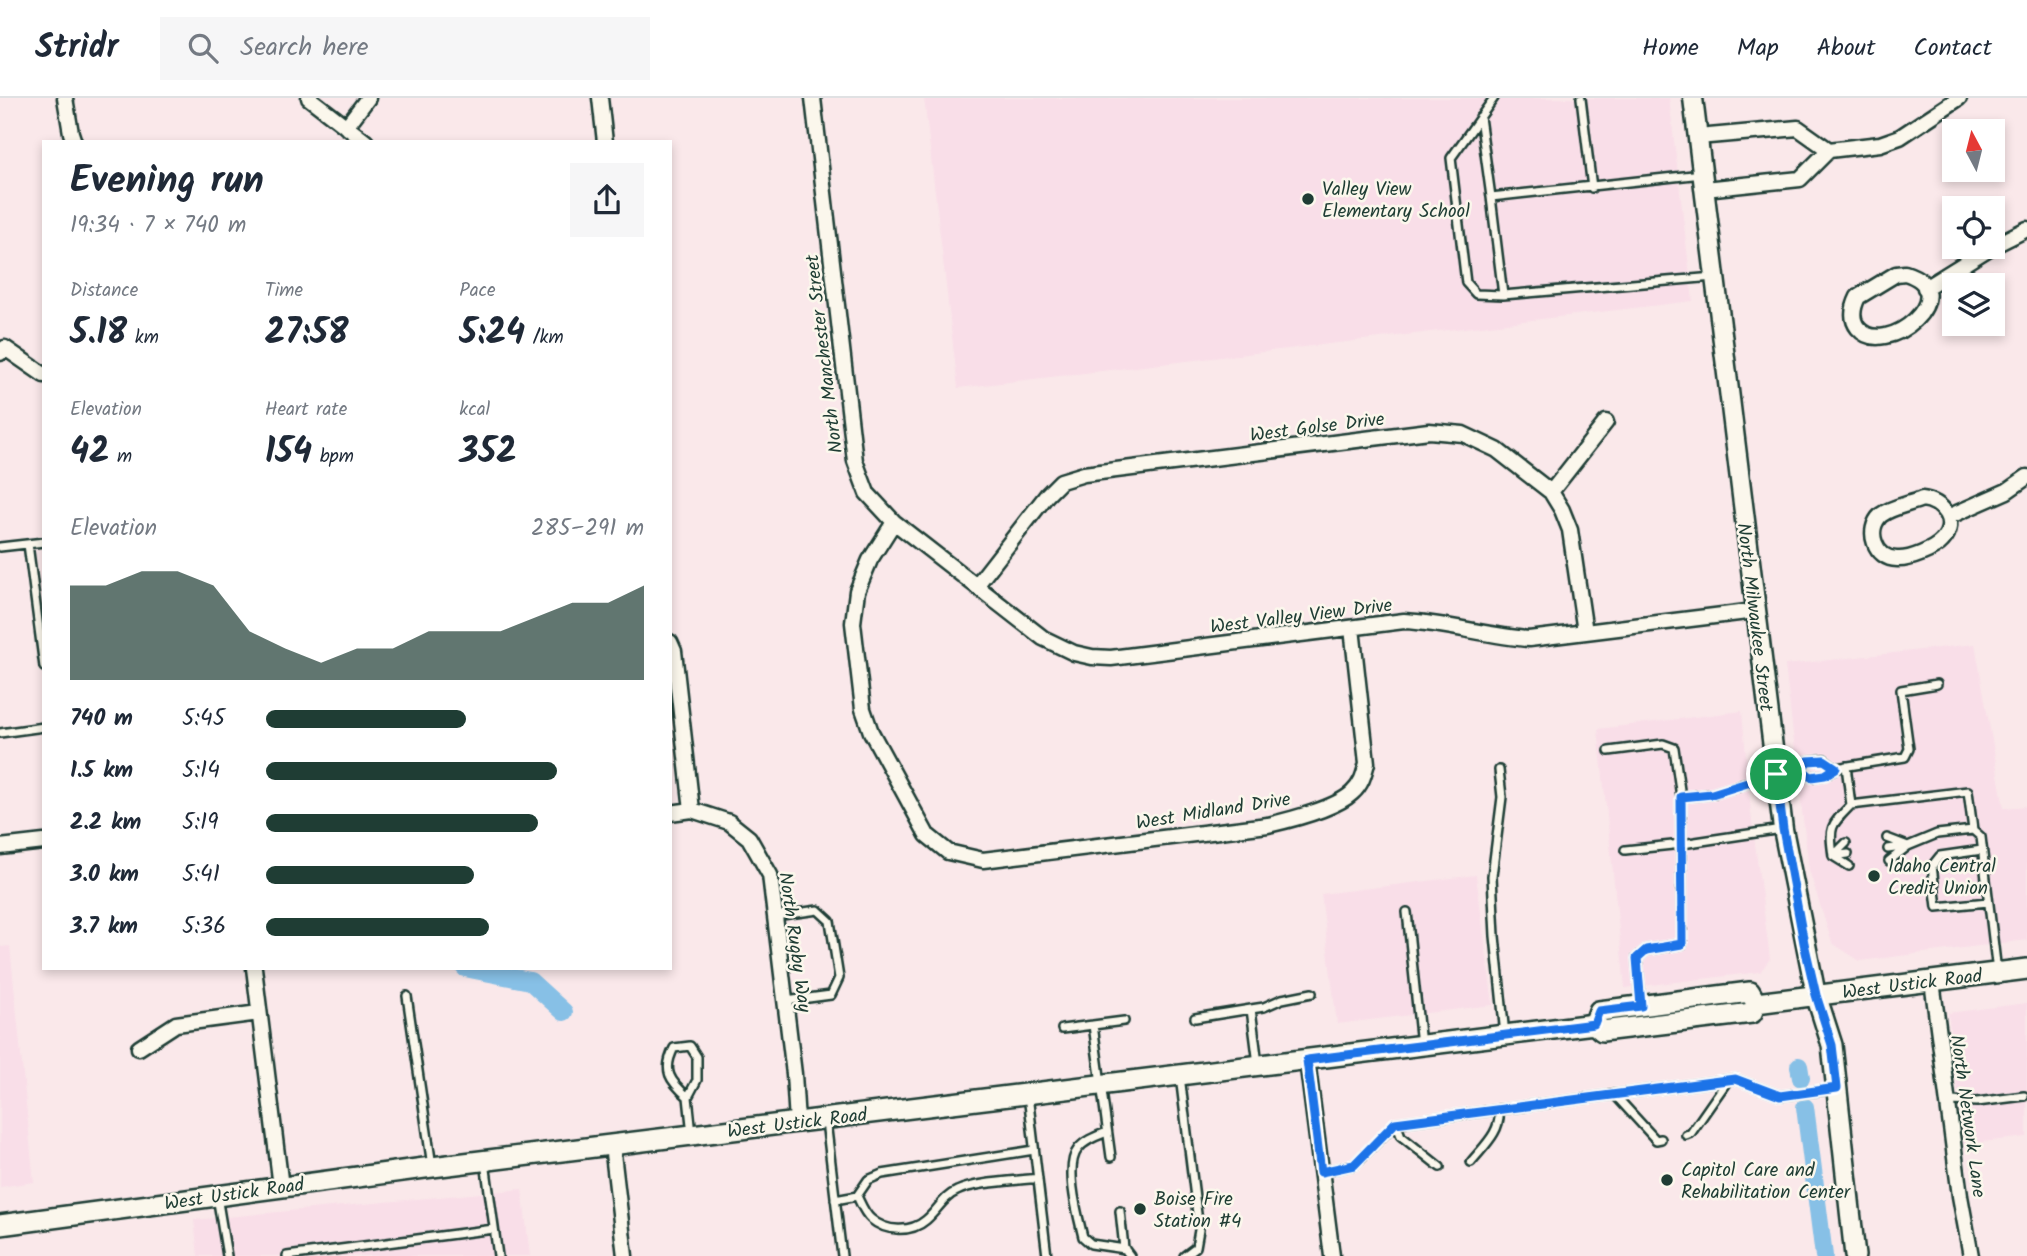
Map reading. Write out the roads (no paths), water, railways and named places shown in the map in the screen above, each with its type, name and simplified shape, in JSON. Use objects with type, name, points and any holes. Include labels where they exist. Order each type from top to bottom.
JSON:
[{"type":"main road","name":"West Ustick Road","points":[[1756,1003],[2027,969]]},
{"type":"main road","name":"West Ustick Road","points":[[1594,1024],[1599,1011],[1750,992],[1756,1003]]},
{"type":"main road","name":"North Milwaukee Street","points":[[1816,995],[1832,1045],[1855,1256]]},
{"type":"main road","name":"West Ustick Road","points":[[0,1225],[432,1167],[1594,1024],[1602,1031],[1752,1013],[1756,1003]]},
{"type":"street","points":[[65,98],[73,140]]},
{"type":"street","points":[[309,98],[363,140]]},
{"type":"street","points":[[346,127],[368,98]]},
{"type":"street","points":[[600,98],[605,140]]},
{"type":"street","name":"North Manchester Street","points":[[813,98],[855,461],[867,493],[894,522]]},
{"type":"street","name":"North Milwaukee Street","points":[[1693,98],[1783,829],[1816,995]]},
{"type":"street","points":[[1704,182],[1800,178],[1829,150],[1880,144],[1900,137],[1959,98]]},
{"type":"street","points":[[1698,137],[1798,128],[1829,150]]},
{"type":"street","points":[[2005,240],[2027,229]]},
{"type":"street","points":[[1925,288],[1971,259]]},
{"type":"street","points":[[1896,274],[1913,276],[1925,288],[1927,304],[1919,318],[1888,336],[1872,337],[1865,334],[1854,322],[1853,313],[1858,297],[1896,274]]},
{"type":"street","points":[[2,348],[42,374]]},
{"type":"street","points":[[1551,492],[1606,422]]},
{"type":"street","name":"West Golse Drive","points":[[976,586],[1061,481],[1084,474],[1429,431],[1463,434],[1497,450],[1551,492],[1570,530],[1585,632]]},
{"type":"street","points":[[1948,517],[1998,495],[2027,477]]},
{"type":"street","points":[[1922,499],[1938,504],[1948,517],[1947,534],[1937,546],[1904,559],[1888,558],[1881,554],[1873,540],[1875,523],[1881,516],[1922,499]]},
{"type":"street","name":"West Valley View Drive","points":[[894,522],[1043,638],[1074,653],[1092,657],[1111,657],[1404,621],[1436,623],[1497,637],[1529,639],[1755,611]]},
{"type":"street","name":"West Midland Drive","points":[[894,522],[870,560],[857,591],[853,623],[863,709],[871,732],[928,835],[948,852],[984,860],[1268,825],[1306,815],[1352,794],[1363,779],[1367,763],[1352,628]]},
{"type":"street","points":[[672,647],[692,810],[672,813]]},
{"type":"street","name":"North Rugby Way","points":[[692,810],[729,822],[749,838],[770,875],[786,1002],[797,1122]]},
{"type":"street","points":[[0,847],[42,842]]},
{"type":"street","points":[[254,970],[281,1187]]},
{"type":"street","name":"North Network Lane","points":[[1932,981],[1971,1256]]},
{"type":"street","points":[[139,1048],[176,1024],[260,1013]]},
{"type":"street","points":[[1307,1060],[1332,1256]]},
{"type":"street","points":[[612,1145],[625,1256]]},
{"type":"lane","points":[[1494,98],[1451,158],[1466,283],[1476,294],[1503,295],[1715,277]]},
{"type":"lane","points":[[1581,98],[1592,188]]},
{"type":"lane","points":[[1480,117],[1503,295]]},
{"type":"lane","points":[[1491,197],[1704,182]]},
{"type":"lane","points":[[0,548],[42,542]]},
{"type":"lane","points":[[28,544],[42,652]]},
{"type":"lane","points":[[1801,769],[1811,777],[1825,775],[1836,768],[1905,757],[1909,749],[1901,690],[1937,684]]},
{"type":"lane","points":[[0,733],[42,727]]},
{"type":"lane","points":[[1609,751],[1663,744],[1674,748],[1681,797],[1682,944],[1646,950],[1637,958],[1641,1006]]},
{"type":"lane","points":[[1681,797],[1712,794],[1801,769],[1808,761],[1824,760],[1836,768]]},
{"type":"lane","points":[[1846,766],[1851,805]]},
{"type":"lane","points":[[1499,770],[1502,797],[1492,876],[1505,1035]]},
{"type":"lane","points":[[1833,856],[1829,832],[1838,817],[1851,805],[1968,791],[1973,830],[1981,837],[1997,973]]},
{"type":"lane","points":[[1625,850],[1682,845],[1783,829]]},
{"type":"lane","points":[[1888,849],[1908,846],[1937,834],[1973,830]]},
{"type":"lane","points":[[1887,838],[1908,846]]},
{"type":"lane","points":[[1833,856],[1846,843]]},
{"type":"lane","points":[[1889,861],[1908,846]]},
{"type":"lane","points":[[1982,850],[1940,856],[1932,866],[1937,907],[1988,902]]},
{"type":"lane","points":[[1833,856],[1848,855]]},
{"type":"lane","points":[[1833,856],[1850,866]]},
{"type":"lane","points":[[775,916],[818,911],[830,921],[839,978],[831,995],[786,1002]]},
{"type":"lane","points":[[1407,912],[1421,1045]]},
{"type":"lane","points":[[1195,1018],[1264,1007],[1282,999],[1312,993]]},
{"type":"lane","points":[[407,996],[432,1167]]},
{"type":"lane","points":[[1251,1009],[1258,1065]]},
{"type":"lane","points":[[1062,1029],[1124,1021]]},
{"type":"lane","points":[[1093,1025],[1111,1157]]},
{"type":"lane","points":[[688,1097],[671,1082],[667,1061],[674,1048],[690,1046],[697,1057],[697,1080],[688,1097],[692,1135]]},
{"type":"lane","points":[[1180,1076],[1199,1230],[1196,1247],[1184,1256]]},
{"type":"lane","points":[[1321,1172],[1354,1165],[1395,1123],[1735,1079],[1780,1096],[1837,1088]]},
{"type":"lane","points":[[1686,1135],[1691,1133],[1728,1080]]},
{"type":"lane","points":[[1028,1094],[1047,1256]]},
{"type":"lane","points":[[1614,1094],[1656,1140],[1661,1139]]},
{"type":"lane","points":[[1947,1101],[1977,1102],[2024,1096]]},
{"type":"lane","points":[[1471,1162],[1497,1130],[1499,1109]]},
{"type":"lane","points":[[826,1118],[842,1256]]},
{"type":"lane","points":[[1395,1123],[1401,1136],[1440,1167]]},
{"type":"lane","points":[[1107,1132],[1084,1142],[1076,1150],[1072,1161],[1072,1176],[1083,1237],[1091,1244],[1127,1251],[1120,1211]]},
{"type":"lane","points":[[835,1200],[857,1196],[868,1180],[882,1174],[1034,1150]]},
{"type":"lane","points":[[485,1161],[498,1256]]},
{"type":"lane","points":[[857,1196],[871,1219],[879,1225],[895,1230],[921,1224],[938,1209],[946,1196],[961,1189],[1038,1178]]},
{"type":"lane","points":[[217,1195],[227,1256]]},
{"type":"lane","points":[[287,1256],[494,1229]]},
{"type":"waterway","points":[[475,970],[530,981],[564,1012]]},
{"type":"waterway","points":[[1799,1066],[1801,1078]]},
{"type":"waterway","points":[[1805,1107],[1824,1256]]},
{"type":"place","name":"Valley View Elementary School","points":[[1308,199]]},
{"type":"place","name":"Idaho Central Credit Union","points":[[1874,876]]},
{"type":"place","name":"Capitol Care and Rehabilitation Center","points":[[1667,1180]]},
{"type":"place","name":"Boise Fire Station #4","points":[[1140,1209]]}]
